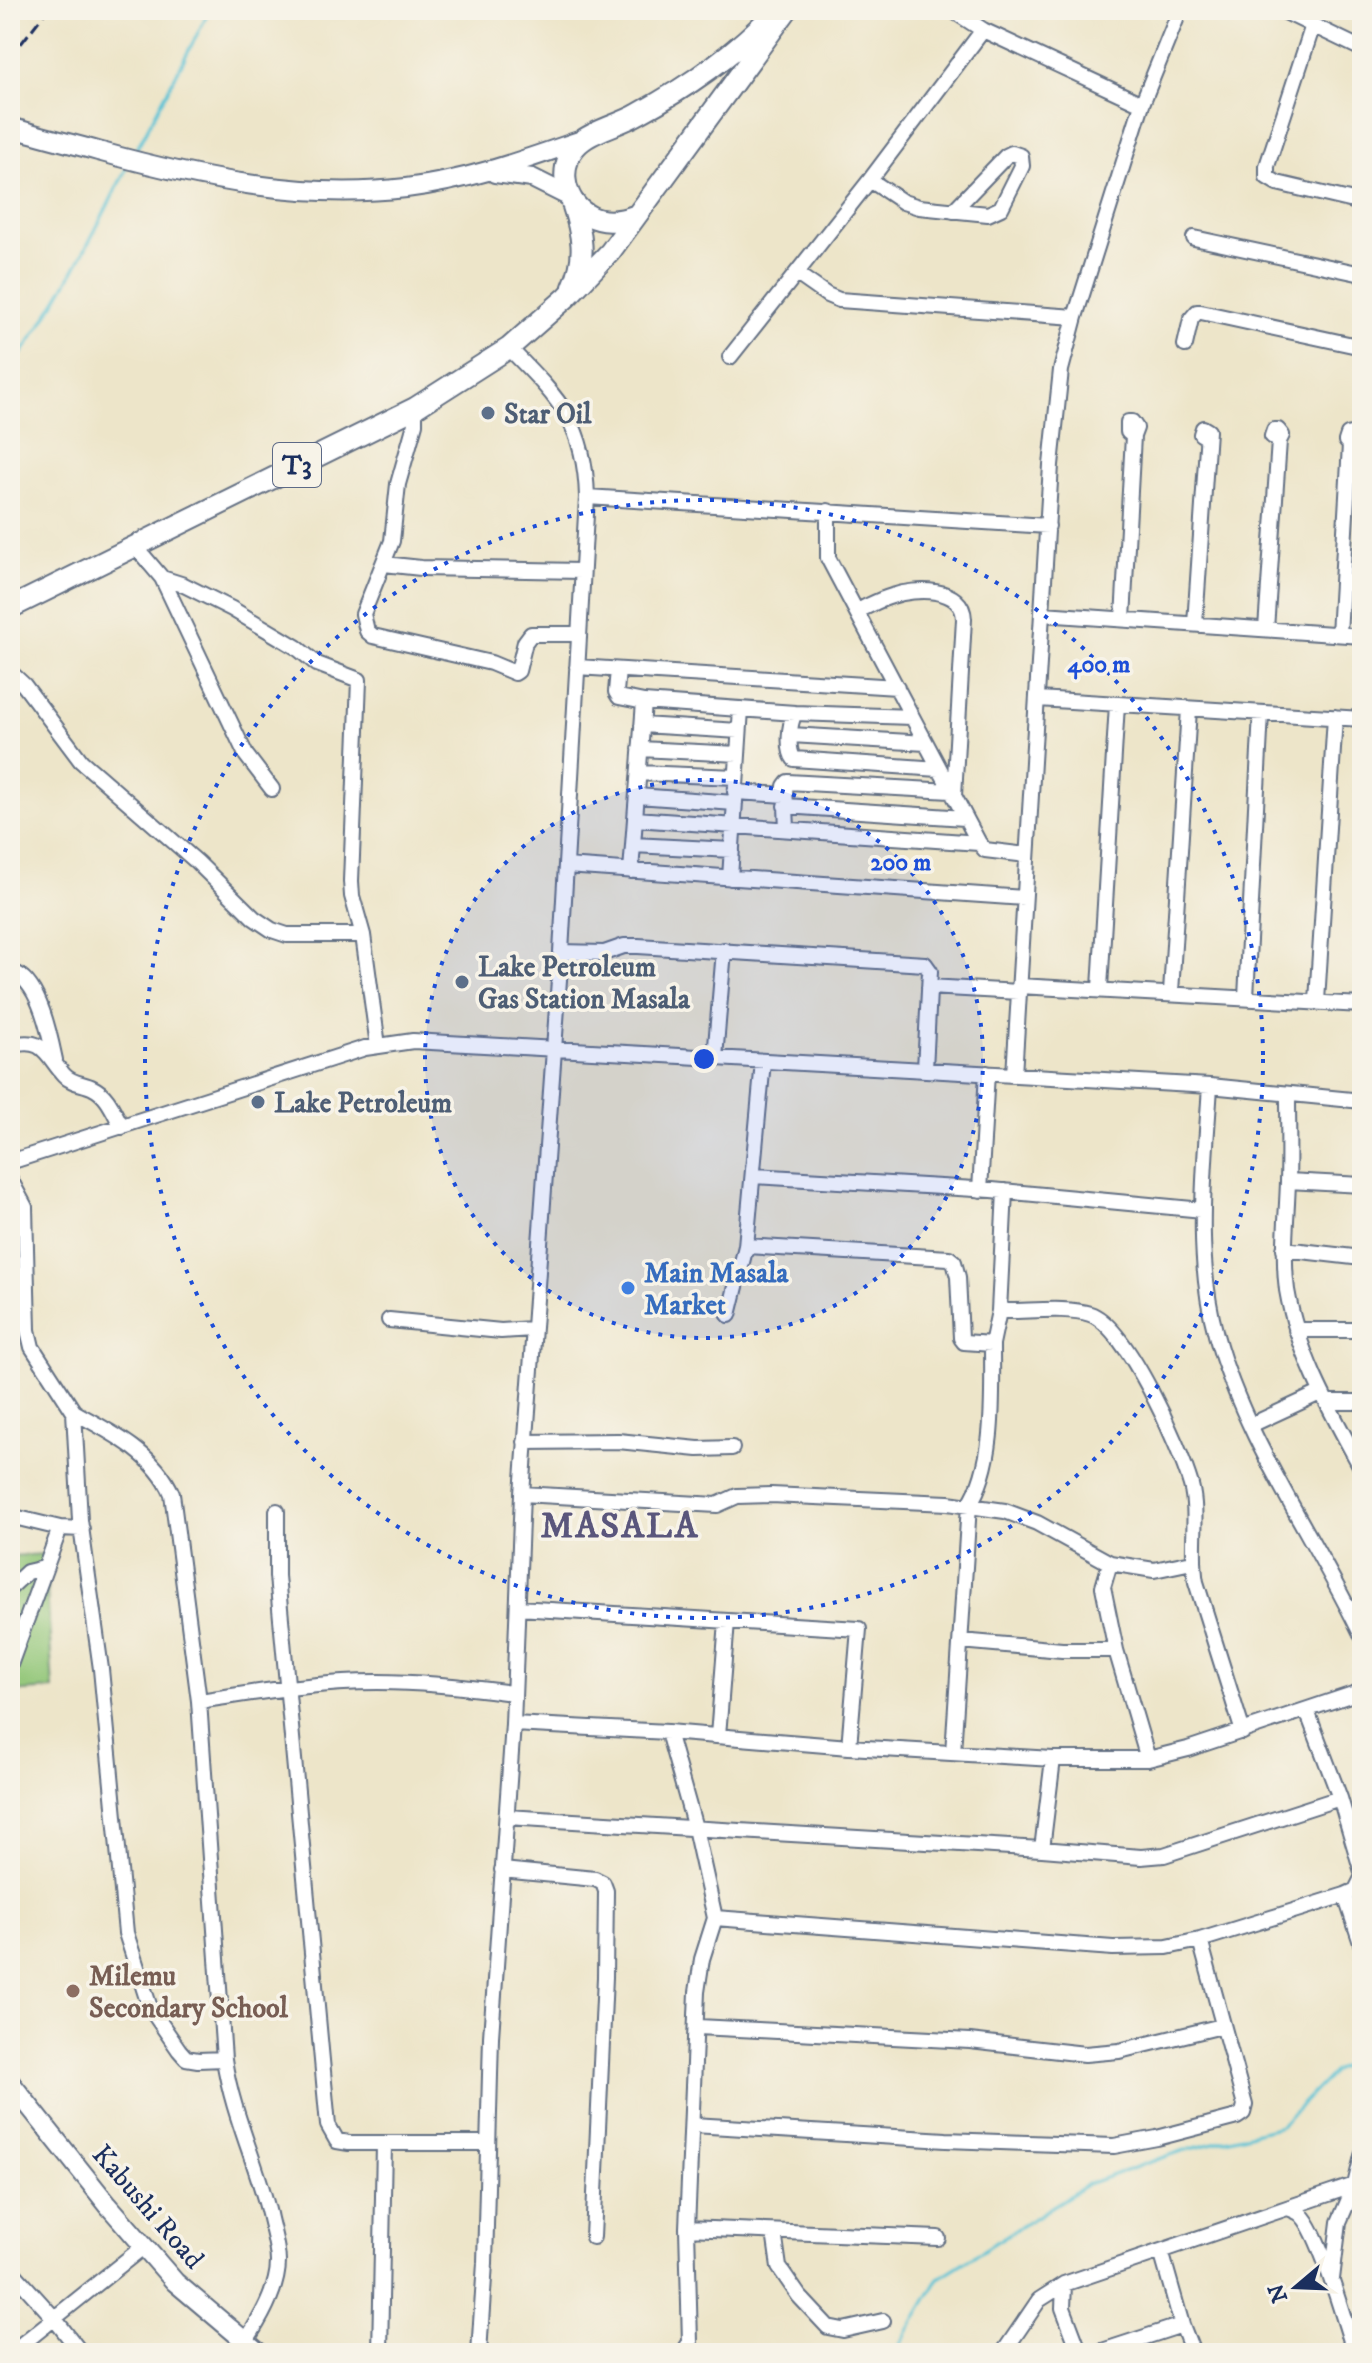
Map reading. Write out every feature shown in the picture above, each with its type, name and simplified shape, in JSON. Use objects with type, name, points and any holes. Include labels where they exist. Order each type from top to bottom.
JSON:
[{"type":"highway","points":[[582,140],[636,115],[690,83],[750,36],[777,10]]},
{"type":"highway","name":"T3","points":[[10,608],[415,408],[509,348],[567,297],[610,252],[787,10]]},
{"type":"highway","points":[[690,83],[708,90],[716,110]]},
{"type":"highway","name":"T3","points":[[567,297],[583,259],[581,233],[565,184],[566,168],[582,140]]},
{"type":"highway","points":[[570,199],[586,214],[597,219],[619,220],[637,215]]},
{"type":"main road","points":[[10,127],[176,172],[231,183],[349,192],[407,188],[506,173],[521,175],[570,199]]},
{"type":"main road","points":[[477,175],[582,140]]},
{"type":"main road","name":"Kabushi Road","points":[[10,2082],[143,2247],[175,2282],[252,2347]]},
{"type":"street","points":[[952,10],[983,30],[1142,104]]},
{"type":"street","points":[[1014,1075],[1057,394],[1075,317],[1142,104],[1180,10]]},
{"type":"street","points":[[1281,10],[1362,49]]},
{"type":"street","points":[[1313,25],[1267,166],[1267,177],[1277,183],[1362,203]]},
{"type":"street","points":[[730,357],[870,180],[983,30]]},
{"type":"street","points":[[870,180],[903,202],[919,207],[953,211],[996,213],[1022,166],[1021,156],[1012,153],[1006,156],[953,211]]},
{"type":"street","points":[[1194,238],[1362,274]]},
{"type":"street","points":[[797,274],[839,300],[1075,317]]},
{"type":"street","points":[[1185,345],[1191,319],[1201,312],[1362,347]]},
{"type":"street","points":[[479,2353],[485,2263],[491,2037],[513,1724],[525,1442],[561,952],[587,497],[584,455],[575,429],[560,404],[509,348]]},
{"type":"street","points":[[415,408],[415,424],[398,484],[392,541],[363,614],[367,631],[373,636],[491,663],[515,673],[525,642],[531,634],[579,634]]},
{"type":"street","points":[[1123,619],[1133,436]]},
{"type":"street","points":[[1195,624],[1206,437]]},
{"type":"street","points":[[1266,629],[1279,441]]},
{"type":"street","points":[[1339,634],[1350,445]]},
{"type":"street","points":[[587,497],[1048,526]]},
{"type":"street","points":[[828,511],[828,558],[979,843],[985,850],[1027,855]]},
{"type":"street","points":[[135,546],[162,578],[246,755],[272,789]]},
{"type":"street","points":[[384,564],[421,568],[582,571]]},
{"type":"street","points":[[162,578],[184,585],[232,609],[296,647],[317,664],[359,680],[351,881],[363,935],[378,1046]]},
{"type":"street","points":[[857,611],[889,596],[919,592],[947,595],[962,608],[964,619],[952,794]]},
{"type":"street","points":[[1043,614],[1362,636]]},
{"type":"street","points":[[577,667],[897,687]]},
{"type":"street","points":[[618,670],[616,692],[619,697],[644,702],[795,713],[912,717]]},
{"type":"street","points":[[10,672],[24,685],[81,761],[197,862],[254,918],[272,930],[287,935],[363,935]]},
{"type":"street","points":[[1038,699],[1362,719]]},
{"type":"street","points":[[631,871],[644,702]]},
{"type":"street","points":[[1100,988],[1117,704]]},
{"type":"street","points":[[730,878],[741,709]]},
{"type":"street","points":[[1171,992],[1189,709]]},
{"type":"street","points":[[795,713],[790,752],[794,759],[939,769]]},
{"type":"street","points":[[1246,997],[1261,713]]},
{"type":"street","points":[[1317,1001],[1335,717]]},
{"type":"street","points":[[642,725],[739,731]]},
{"type":"street","points":[[791,735],[926,743]]},
{"type":"street","points":[[640,749],[738,754]]},
{"type":"street","points":[[639,773],[785,800],[965,818]]},
{"type":"street","points":[[787,828],[785,786],[791,781],[952,794]]},
{"type":"street","points":[[637,796],[735,791]]},
{"type":"street","points":[[635,819],[979,843]]},
{"type":"street","points":[[633,845],[732,850]]},
{"type":"street","points":[[566,866],[1024,898]]},
{"type":"street","points":[[561,952],[604,953],[624,946],[638,946],[919,963],[928,967],[925,1069]]},
{"type":"street","points":[[715,1058],[724,950]]},
{"type":"street","points":[[10,975],[23,977],[32,991],[45,1022],[55,1060],[65,1077],[101,1092],[122,1127]]},
{"type":"street","points":[[929,987],[1100,988],[1362,1005]]},
{"type":"street","points":[[10,1162],[378,1046],[413,1041],[1210,1086],[1362,1101]]},
{"type":"street","points":[[10,1046],[33,1044],[55,1060]]},
{"type":"street","points":[[729,1315],[746,1246],[763,1061]]},
{"type":"street","points":[[980,1190],[987,1073]]},
{"type":"street","points":[[1210,1086],[1203,1210],[1204,1263],[1215,1332],[1227,1372],[1251,1425],[1362,1636]]},
{"type":"street","points":[[1288,1095],[1284,1249],[1287,1290],[1296,1330],[1323,1398],[1362,1469]]},
{"type":"street","points":[[754,1176],[1005,1191],[1203,1210]]},
{"type":"street","points":[[10,1179],[25,1207],[28,1330],[32,1347],[74,1412],[111,1432],[154,1465],[166,1479],[172,1494],[199,1701],[224,2059],[243,2135],[261,2182],[278,2264],[252,2347]]},
{"type":"street","points":[[1288,1181],[1362,1185]]},
{"type":"street","points":[[953,1753],[969,1505],[976,1494],[987,1460],[992,1344],[999,1311],[1005,1191]]},
{"type":"street","points":[[746,1246],[949,1258],[954,1262],[958,1277],[961,1338],[964,1342],[992,1344]]},
{"type":"street","points":[[1284,1249],[1362,1258]]},
{"type":"street","points":[[999,1311],[1079,1311],[1094,1315],[1110,1326],[1122,1342],[1163,1417],[1191,1487],[1192,1562],[1208,1626],[1243,1732]]},
{"type":"street","points":[[389,1320],[490,1330],[532,1329]]},
{"type":"street","points":[[1296,1330],[1362,1330]]},
{"type":"street","points":[[1251,1425],[1323,1398],[1362,1402]]},
{"type":"street","points":[[74,1412],[82,1529],[102,1681],[126,1933],[150,2008],[179,2050],[186,2058],[224,2059]]},
{"type":"street","points":[[525,1442],[618,1441],[698,1449],[732,1448]]},
{"type":"street","points":[[522,1494],[717,1505],[737,1496],[771,1495],[969,1505],[1005,1511],[1037,1523],[1110,1563],[1154,1570],[1192,1562]]},
{"type":"street","points":[[277,1511],[277,1576],[328,2125],[337,2141],[488,2143]]},
{"type":"street","points":[[10,1516],[60,1528],[82,1529]]},
{"type":"street","points":[[10,1665],[60,1528]]},
{"type":"street","points":[[1110,1563],[1103,1587],[1116,1650],[1148,1759]]},
{"type":"street","points":[[10,1588],[27,1572],[44,1568]]},
{"type":"street","points":[[518,1608],[859,1629],[849,1747]]},
{"type":"street","points":[[718,1736],[727,1621]]},
{"type":"street","points":[[961,1641],[1062,1650],[1116,1650]]},
{"type":"street","points":[[199,1701],[289,1687],[375,1682],[513,1693]]},
{"type":"street","points":[[513,1724],[1053,1759],[1148,1759],[1243,1732],[1362,1691]]},
{"type":"street","points":[[715,1918],[1113,1948],[1167,1947],[1200,1940],[1345,1895],[1356,1890],[1362,1875],[1340,1798],[1307,1711]]},
{"type":"street","points":[[668,1732],[695,1828],[715,1918],[702,1959],[697,1992],[698,2027],[687,2228],[690,2342],[683,2353]]},
{"type":"street","points":[[1042,1849],[1053,1759]]},
{"type":"street","points":[[507,1817],[1141,1857],[1164,1855],[1340,1798]]},
{"type":"street","points":[[502,1870],[595,1879],[603,1883],[606,1891],[593,2237]]},
{"type":"street","points":[[1345,1895],[1362,1946]]},
{"type":"street","points":[[693,2125],[1061,2146],[1114,2146],[1237,2117],[1243,2113],[1245,2105],[1200,1940]]},
{"type":"street","points":[[698,2027],[970,2041],[1085,2054],[1119,2051],[1222,2026]]},
{"type":"street","points":[[380,2353],[378,2331],[382,2299],[384,2144]]},
{"type":"street","points":[[1331,2287],[1339,2222],[1355,2185],[1362,2156]]},
{"type":"street","points":[[1003,2353],[1039,2300],[1064,2284],[1355,2185]]},
{"type":"street","points":[[1287,2208],[1299,2212],[1318,2246],[1355,2353]]},
{"type":"street","points":[[687,2228],[938,2238]]},
{"type":"street","points":[[774,2232],[779,2267],[799,2296],[828,2327],[843,2330],[883,2321]]},
{"type":"street","points":[[11,2353],[143,2247]]},
{"type":"street","points":[[1161,2251],[1193,2353]]},
{"type":"street","points":[[10,2269],[81,2353]]},
{"type":"street","points":[[1064,2284],[1063,2308],[1080,2353]]},
{"type":"street","points":[[1096,2353],[1182,2325]]},
{"type":"green space","points":[[45,1554],[53,1689],[10,1692],[10,1556]]},
{"type":"waterway","points":[[135,152],[210,10]]},
{"type":"waterway","points":[[10,369],[58,297],[126,169]]},
{"type":"waterway","points":[[895,2353],[939,2278],[1088,2184],[1182,2151],[1281,2126],[1334,2071],[1362,2057]]},
{"type":"railway","points":[[10,58],[47,10]]},
{"type":"place","name":"Star Oil","points":[[488,413]]},
{"type":"place","name":"Lake Petroleum Gas Station Masala","points":[[462,982]]},
{"type":"place","name":"Lake Petroleum","points":[[258,1102]]},
{"type":"place","name":"Main Masala Market","points":[[628,1288]]},
{"type":"place","name":"Milemu Secondary School","points":[[73,1991]]},
{"type":"district","name":"MASALA","points":[[620,1524]]}]
